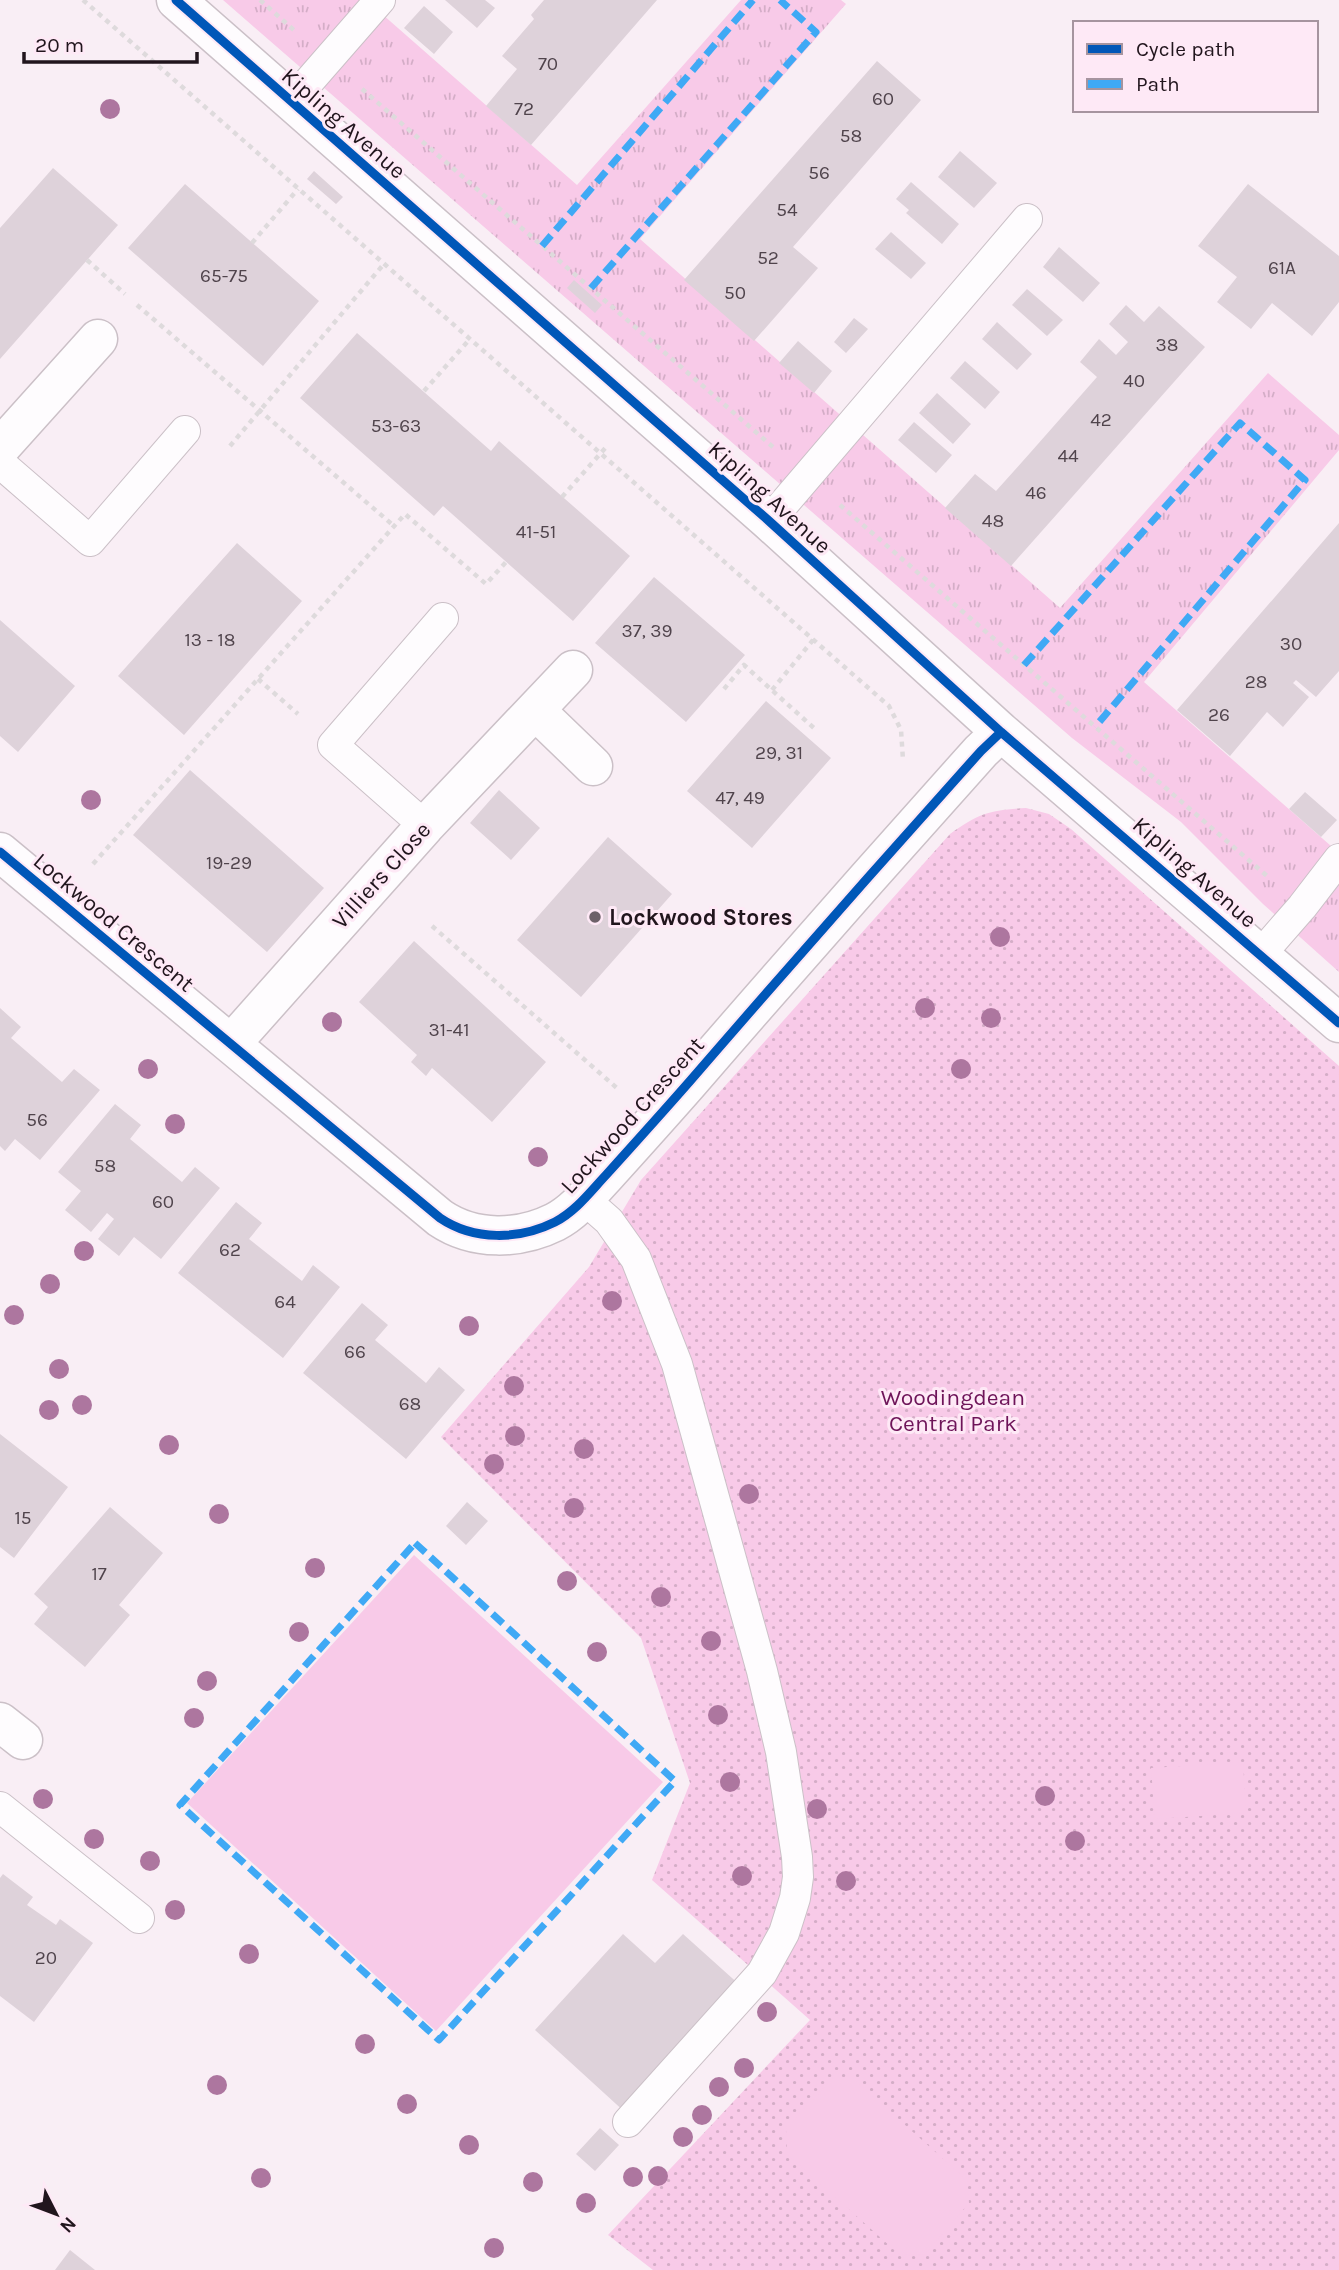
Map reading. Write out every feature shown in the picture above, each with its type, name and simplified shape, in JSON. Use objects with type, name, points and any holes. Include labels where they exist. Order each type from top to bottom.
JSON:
[{"type":"street","name":"Kipling Avenue","points":[[176,0],[769,521],[1001,732],[1339,1023]]},
{"type":"street","points":[[0,448],[98,339]]},
{"type":"street","name":"Villiers Close","points":[[230,1044],[425,826],[573,670]]},
{"type":"street","points":[[536,710],[593,765]]},
{"type":"street","name":"Lockwood Crescent","points":[[0,852],[440,1218],[461,1230],[496,1236],[519,1234],[556,1222],[584,1199],[828,922],[1001,732]]},
{"type":"lane","points":[[291,102],[380,0]]},
{"type":"lane","points":[[769,521],[1027,219]]},
{"type":"lane","points":[[0,463],[90,541],[185,431]]},
{"type":"lane","points":[[425,826],[333,745],[443,618]]},
{"type":"lane","points":[[1261,954],[1339,859]]},
{"type":"lane","points":[[584,1199],[609,1221],[636,1259],[677,1364],[762,1671],[781,1752],[798,1877],[795,1898],[784,1933],[762,1973],[628,2122]]},
{"type":"lane","points":[[0,1807],[139,1918]]},
{"type":"path","points":[[252,243],[298,189]]},
{"type":"path","points":[[87,260],[394,526]]},
{"type":"path","points":[[185,431],[217,461],[383,265]]},
{"type":"path","points":[[424,391],[468,340]]},
{"type":"path","points":[[562,498],[640,408]]},
{"type":"path","points":[[90,867],[405,514],[486,584],[506,562]]},
{"type":"path","points":[[772,690],[813,640]]},
{"type":"path","points":[[724,689],[744,665],[815,729]]},
{"type":"path","points":[[258,679],[333,745]]},
{"type":"path","points":[[432,926],[622,1092]]},
{"type":"green space","points":[[223,0],[366,0],[577,185],[741,0],[841,0],[846,4],[640,239],[1060,608],[1268,373],[1339,435],[1339,450],[1144,682],[1339,853],[1339,972],[1263,904],[1181,822],[1072,738]]},
{"type":"green space","name":"Woodingdean Central Park","points":[[1026,808],[1049,814],[1071,829],[1339,1066],[1339,2270],[653,2270],[608,2235],[810,2020],[652,1880],[690,1783],[641,1638],[441,1437],[589,1267],[641,1180],[950,834],[985,814]]},
{"type":"green space","points":[[414,1555],[663,1782],[436,2031],[187,1803]]},
{"type":"green space","points":[[1243,1762],[1246,1813],[1155,1819],[1151,1768]]},
{"type":"green space","points":[[852,2078],[967,2180],[969,2203],[925,2254],[900,2255],[787,2154],[786,2129],[832,2079]]},
{"type":"building","points":[[445,0],[485,0],[495,8],[477,28]]},
{"type":"building","points":[[544,0],[657,0],[531,145],[486,106],[517,69],[502,56],[534,19],[531,15]]},
{"type":"building","points":[[424,6],[453,32],[434,54],[404,28]]},
{"type":"building","points":[[877,61],[921,100],[793,247],[818,268],[754,341],[684,280]]},
{"type":"building","points":[[960,151],[997,183],[974,208],[938,177]]},
{"type":"building","points":[[53,168],[118,225],[0,359],[0,228]]},
{"type":"building","points":[[314,171],[343,197],[336,204],[307,179]]},
{"type":"building","points":[[911,182],[959,224],[942,244],[906,213],[909,210],[896,199]]},
{"type":"building","points":[[185,184],[319,301],[263,366],[128,248]]},
{"type":"building","points":[[1248,184],[1339,256],[1339,302],[1312,336],[1272,303],[1251,329],[1217,302],[1237,277],[1198,246]]},
{"type":"building","points":[[891,232],[926,263],[911,279],[875,249]]},
{"type":"building","points":[[1059,247],[1100,283],[1083,302],[1043,267]]},
{"type":"building","points":[[574,280],[602,305],[595,313],[567,288]]},
{"type":"building","points":[[1027,289],[1063,320],[1047,336],[1012,305]]},
{"type":"building","points":[[1126,305],[1144,322],[1159,306],[1205,347],[1011,566],[945,508],[975,474],[996,491],[1030,453],[1097,377],[1080,362],[1099,339],[1116,355],[1128,342],[1109,324]]},
{"type":"building","points":[[854,318],[868,329],[846,353],[834,342]]},
{"type":"building","points":[[997,322],[1032,354],[1017,370],[982,339]]},
{"type":"building","points":[[357,333],[491,451],[499,441],[630,556],[573,621],[443,506],[434,516],[300,398]]},
{"type":"building","points":[[798,341],[832,371],[814,393],[779,363]]},
{"type":"building","points":[[965,361],[1000,392],[985,409],[950,378]]},
{"type":"building","points":[[937,393],[971,424],[953,444],[919,413]]},
{"type":"building","points":[[914,422],[952,455],[936,473],[898,440]]},
{"type":"building","points":[[1339,523],[1339,671],[1316,697],[1296,680],[1293,683],[1309,697],[1283,727],[1267,712],[1230,756],[1177,710]]},
{"type":"building","points":[[237,543],[302,601],[184,735],[118,676]]},
{"type":"building","points":[[654,577],[745,655],[686,722],[595,643]]},
{"type":"building","points":[[0,620],[75,686],[18,752],[0,736]]},
{"type":"building","points":[[766,701],[831,758],[752,848],[687,791]]},
{"type":"building","points":[[190,770],[324,888],[267,952],[133,835]]},
{"type":"building","points":[[499,790],[540,828],[511,860],[470,823]]},
{"type":"building","points":[[1305,792],[1337,820],[1321,837],[1289,809]]},
{"type":"building","name":"Lockwood Stores","points":[[608,837],[672,894],[581,997],[517,940]]},
{"type":"building","points":[[414,941],[546,1062],[492,1122],[432,1068],[426,1076],[411,1062],[417,1055],[359,1002]]},
{"type":"building","points":[[0,1008],[21,1027],[11,1038],[62,1082],[74,1069],[100,1090],[40,1160],[15,1139],[5,1151],[0,1146]]},
{"type":"building","points":[[115,1104],[141,1125],[130,1139],[182,1182],[195,1167],[220,1188],[161,1259],[134,1237],[119,1256],[98,1239],[114,1219],[107,1213],[91,1232],[65,1210],[81,1191],[58,1172]]},
{"type":"building","points":[[236,1202],[262,1223],[249,1239],[302,1281],[313,1265],[340,1287],[283,1358],[178,1273]]},
{"type":"building","points":[[362,1303],[388,1325],[375,1340],[426,1383],[439,1367],[465,1390],[406,1459],[303,1373]]},
{"type":"building","points":[[0,1434],[68,1487],[14,1558],[0,1547]]},
{"type":"building","points":[[467,1502],[488,1521],[466,1545],[446,1526]]},
{"type":"building","points":[[110,1507],[163,1553],[119,1605],[130,1615],[85,1667],[34,1624],[48,1607],[34,1594]]},
{"type":"building","points":[[3,1874],[33,1897],[27,1905],[56,1925],[60,1919],[93,1943],[34,2022],[0,1996],[0,1878]]},
{"type":"building","points":[[623,1934],[655,1963],[683,1934],[742,1987],[627,2114],[535,2030]]},
{"type":"building","points":[[600,2128],[619,2145],[595,2171],[576,2154]]},
{"type":"building","points":[[70,2250],[95,2270],[55,2270]]},
{"type":"marked path","points":[[542,246],[753,0]]},
{"type":"marked path","points":[[591,288],[816,32],[780,0]]},
{"type":"marked path","points":[[1024,665],[1240,423],[1305,480],[1095,727]]},
{"type":"marked path","points":[[415,1543],[675,1781],[439,2040],[180,1805],[415,1543]]},
{"type":"cycle path","points":[[176,0],[769,521],[1001,732],[1339,1023]]},
{"type":"cycle path","points":[[0,852],[440,1218],[467,1231],[512,1235],[555,1222],[582,1201],[944,792],[1001,732]]},
{"type":"place","name":"Lockwood Stores","points":[[595,917]]}]
